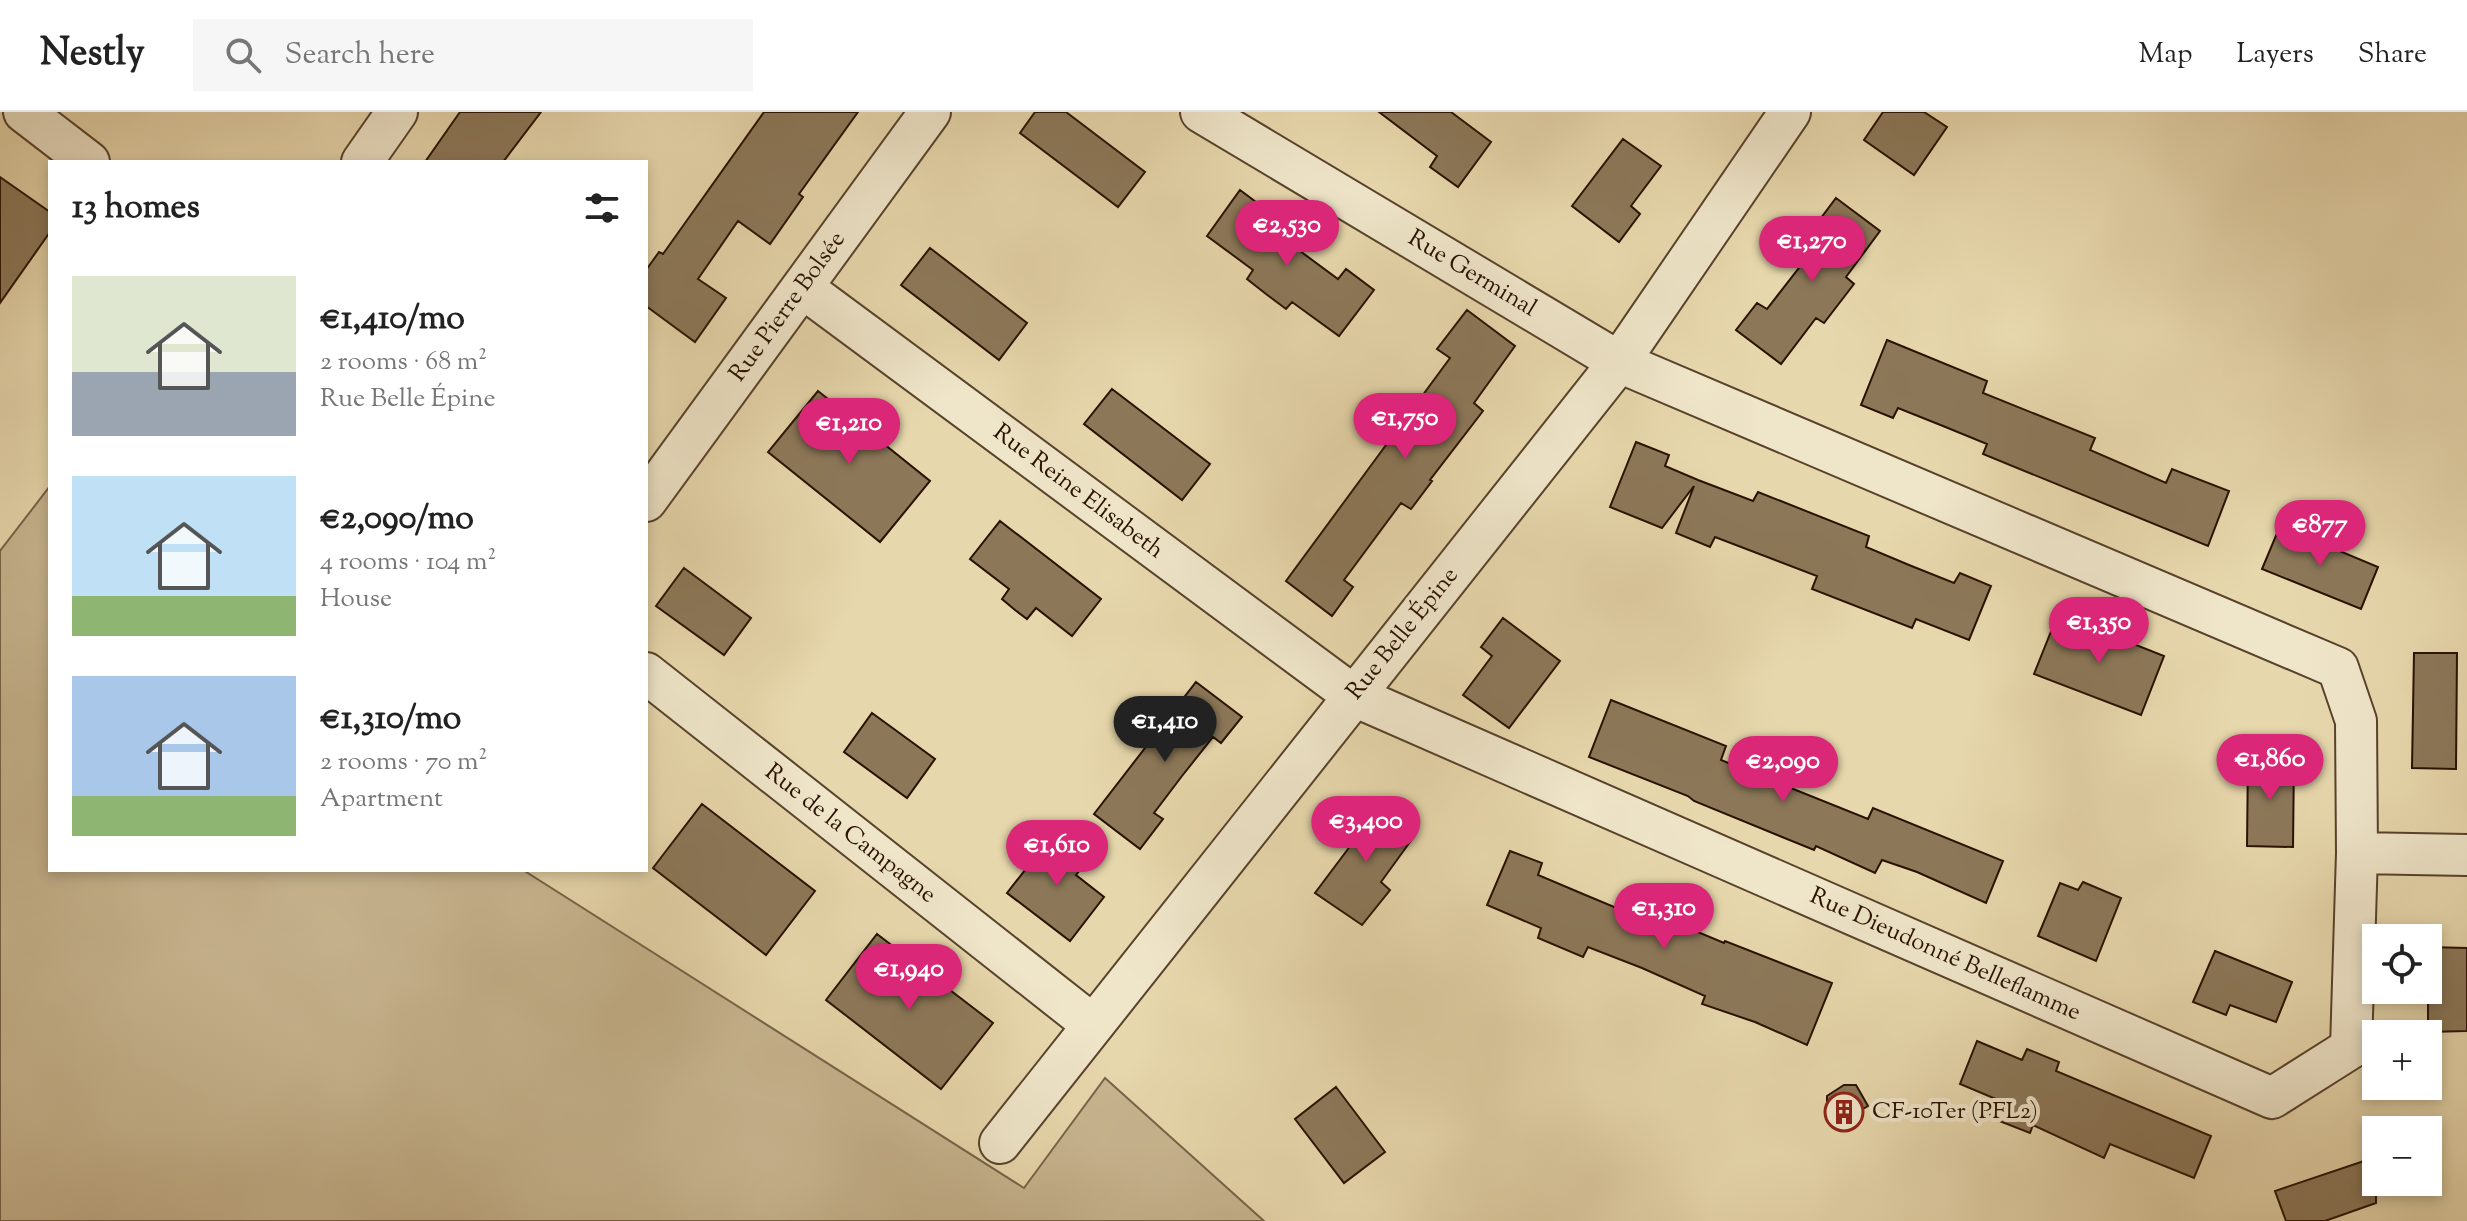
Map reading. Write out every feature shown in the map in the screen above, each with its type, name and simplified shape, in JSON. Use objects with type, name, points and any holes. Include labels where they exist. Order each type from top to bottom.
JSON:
[{"type":"street","points":[[24,112],[86,160]]},
{"type":"street","points":[[363,160],[397,112]]},
{"type":"street","name":"Rue Pierre Bolsée","points":[[648,498],[930,112]]},
{"type":"street","name":"Rue Germinal","points":[[1201,112],[1619,362]]},
{"type":"street","name":"Rue Belle Épine","points":[[1000,1143],[1619,362],[1790,112]]},
{"type":"street","name":"Rue Reine Elisabeth","points":[[803,288],[1354,696]]},
{"type":"street","name":"Rue Dieudonné Belleflamme","points":[[1354,696],[2272,1098],[2351,1048],[2357,853],[2356,721],[2338,668],[1619,362]]},
{"type":"street","name":"Rue de la Campagne","points":[[648,675],[1093,1025]]},
{"type":"street","points":[[2357,853],[2467,855]]},
{"type":"shaded area","points":[[48,489],[48,872],[526,872],[1024,1188],[1105,1078],[1264,1221],[0,1221],[0,551]]},
{"type":"building","points":[[460,112],[541,112],[505,160],[426,160]]},
{"type":"building","points":[[764,112],[858,112],[799,194],[803,197],[770,244],[738,221],[698,279],[726,298],[695,342],[648,307],[648,267],[659,252],[663,254]]},
{"type":"building","points":[[1035,112],[1066,112],[1145,172],[1118,207],[1020,133]]},
{"type":"building","points":[[1379,112],[1451,112],[1491,142],[1458,187],[1430,167],[1437,156]]},
{"type":"building","points":[[1883,112],[1924,112],[1947,127],[1914,175],[1864,140]]},
{"type":"building","points":[[1623,139],[1661,166],[1631,206],[1640,214],[1619,242],[1572,206]]},
{"type":"building","points":[[0,177],[48,211],[48,235],[0,303]]},
{"type":"building","points":[[1240,190],[1268,211],[1261,222],[1338,279],[1346,269],[1374,290],[1339,336],[1292,302],[1286,309],[1266,294],[1247,279],[1253,270],[1207,236]]},
{"type":"building","points":[[1836,198],[1880,231],[1846,277],[1854,284],[1824,323],[1816,318],[1781,364],[1736,330],[1757,303],[1767,309],[1826,233],[1815,226]]},
{"type":"building","points":[[930,248],[1027,323],[999,360],[901,285]]},
{"type":"building","points":[[1467,310],[1515,346],[1474,403],[1483,411],[1432,481],[1411,509],[1401,503],[1344,580],[1353,587],[1332,616],[1286,581],[1450,358],[1437,349]]},
{"type":"building","points":[[1887,340],[1987,381],[1983,393],[2095,438],[2090,450],[2166,483],[2172,469],[2229,491],[2208,546],[1983,454],[1987,444],[1943,426],[1898,408],[1893,418],[1861,405]]},
{"type":"building","points":[[1112,389],[1210,464],[1182,500],[1084,424]]},
{"type":"building","points":[[818,391],[930,481],[880,542],[768,452]]},
{"type":"building","points":[[1636,442],[1669,455],[1665,466],[1698,480],[1753,501],[1758,492],[1869,536],[1866,547],[1954,583],[1960,573],[1991,586],[1969,640],[1916,619],[1912,628],[1812,589],[1817,576],[1715,537],[1710,547],[1676,533],[1694,486],[1662,528],[1610,507]]},
{"type":"building","points":[[1000,521],[1101,599],[1072,636],[1036,608],[1027,619],[1015,610],[1002,599],[1009,589],[970,559]]},
{"type":"building","points":[[2280,526],[2378,567],[2361,609],[2262,569]]},
{"type":"building","points":[[684,568],[751,618],[724,655],[656,606]]},
{"type":"building","points":[[2058,614],[2164,656],[2141,715],[2034,674]]},
{"type":"building","points":[[1503,618],[1560,661],[1509,728],[1463,695],[1492,656],[1481,647]]},
{"type":"building","points":[[2414,653],[2457,653],[2456,769],[2412,768]]},
{"type":"building","points":[[1196,682],[1242,717],[1221,743],[1213,737],[1182,776],[1154,813],[1163,819],[1140,849],[1094,814]]},
{"type":"building","points":[[1611,700],[1726,746],[1721,760],[1868,819],[1873,808],[2003,861],[1986,903],[1882,860],[1875,873],[1816,846],[1814,850],[1589,757]]},
{"type":"building","points":[[872,713],[935,759],[907,798],[844,752]]},
{"type":"building","points":[[2248,757],[2294,758],[2293,847],[2247,846]]},
{"type":"building","points":[[1369,800],[1415,835],[1381,882],[1390,890],[1362,925],[1315,893],[1357,837],[1347,828]]},
{"type":"building","points":[[702,804],[815,891],[766,955],[653,868]]},
{"type":"building","points":[[1054,833],[1088,860],[1076,875],[1104,897],[1070,941],[1007,893]]},
{"type":"building","points":[[1510,851],[1542,863],[1538,875],[1626,912],[1631,900],[1664,913],[1662,917],[1724,943],[1832,983],[1807,1045],[1755,1022],[1702,1004],[1705,996],[1642,968],[1588,947],[1583,957],[1538,938],[1541,928],[1487,905]]},
{"type":"building","points":[[2083,882],[2121,898],[2096,961],[2038,936],[2060,883],[2078,890]]},
{"type":"building","points":[[877,934],[993,1023],[941,1089],[826,1000]]},
{"type":"building","points":[[2442,947],[2467,948],[2467,1031],[2442,1032],[2442,1020],[2428,1020],[2428,1004],[2442,1004]]},
{"type":"building","points":[[2215,951],[2292,982],[2276,1022],[2230,1005],[2226,1015],[2193,1002]]},
{"type":"building","points":[[1977,1041],[2022,1060],[2027,1049],[2059,1062],[2056,1071],[2211,1136],[2194,1178],[2110,1144],[2104,1158],[2033,1125],[2030,1133],[1989,1117],[1996,1099],[1960,1084]]},
{"type":"building","name":"CF-10Ter (PFL2)","points":[[1844,1085],[1856,1085],[1868,1106],[1836,1125],[1827,1108],[1827,1096]]},
{"type":"building","points":[[1336,1087],[1385,1152],[1344,1183],[1295,1119]]},
{"type":"building","points":[[2362,1162],[2362,1196],[2376,1196],[2376,1203],[2325,1221],[2286,1221],[2275,1191]]},
{"type":"place","name":"CF-10Ter (PFL2)","points":[[1844,1112]]}]
